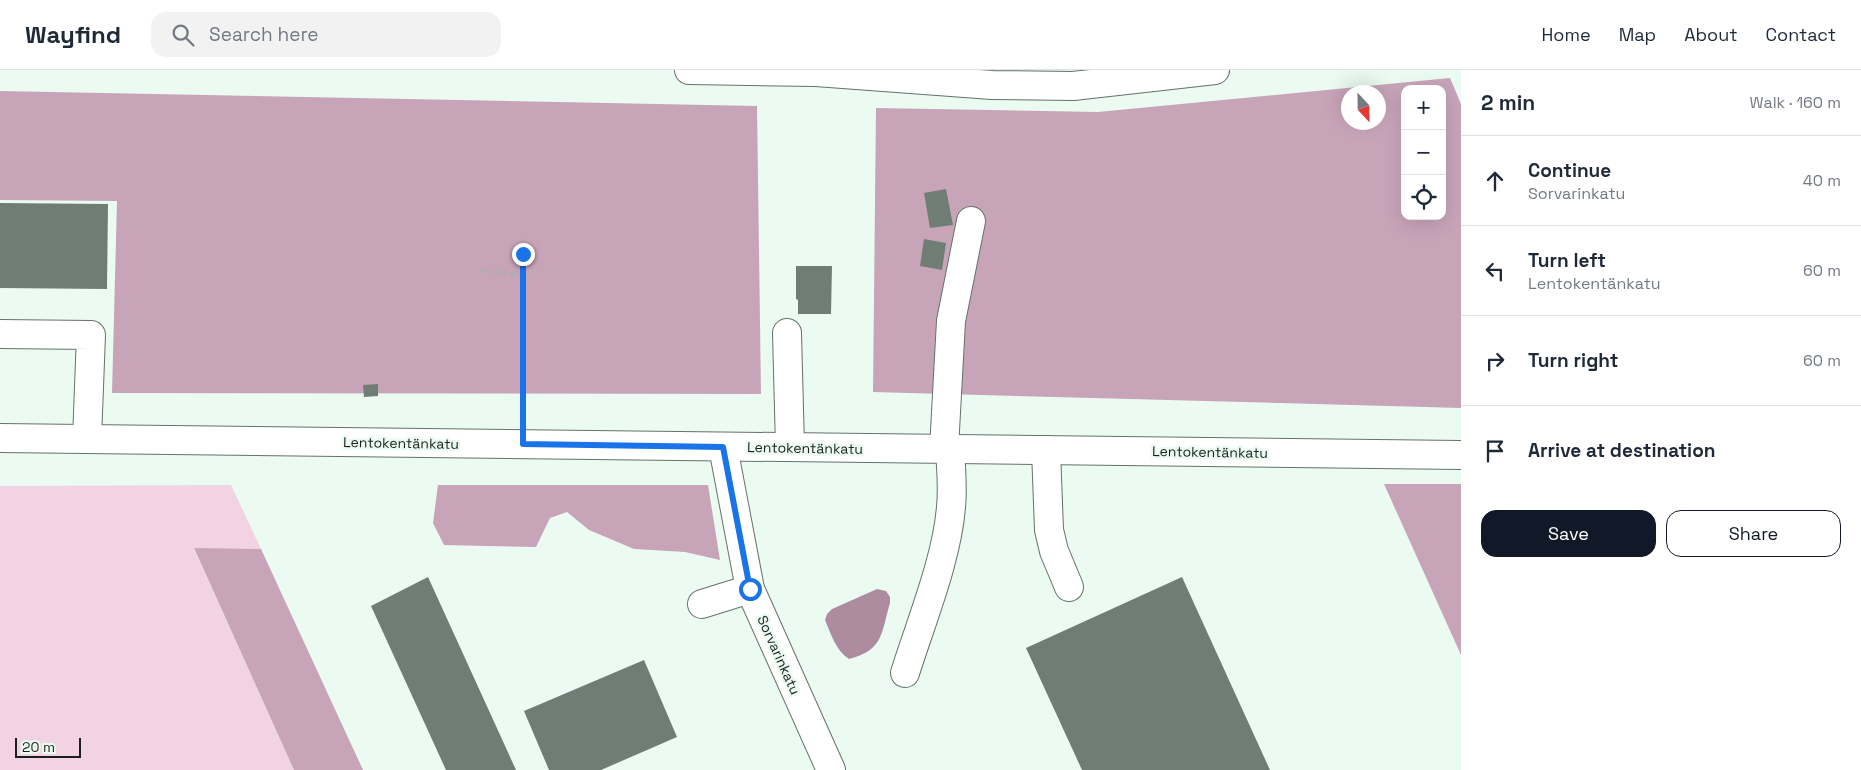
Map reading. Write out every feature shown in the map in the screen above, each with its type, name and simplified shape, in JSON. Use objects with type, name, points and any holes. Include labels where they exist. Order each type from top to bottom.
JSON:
[{"type":"street","points":[[689,70],[816,72],[992,85],[1073,86],[1215,70]]},
{"type":"street","points":[[905,673],[941,561],[952,507],[947,449],[951,321],[972,221]]},
{"type":"street","points":[[787,333],[790,447]]},
{"type":"street","points":[[0,334],[91,335],[87,439]]},
{"type":"street","name":"Lentokentänkatu","points":[[0,438],[1461,455]]},
{"type":"street","name":"Sorvarinkatu","points":[[723,447],[750,589],[831,770]]},
{"type":"street","points":[[1046,450],[1049,530],[1054,551],[1069,586]]},
{"type":"street","points":[[702,604],[750,589]]},
{"type":"path","points":[[523,254],[523,444]]},
{"type":"path","points":[[478,271],[523,274]]},
{"type":"shaded area","points":[[1450,78],[1461,104],[1461,408],[873,392],[876,108],[1098,112],[1341,89],[1341,130],[1386,130],[1386,85],[1378,85]]},
{"type":"shaded area","points":[[0,91],[757,106],[761,394],[112,393],[117,201],[0,200]]},
{"type":"shaded area","points":[[1384,484],[1461,484],[1461,655]]},
{"type":"shaded area","points":[[231,485],[261,549],[194,549],[294,770],[0,770],[0,486]]},
{"type":"shaded area","points":[[438,485],[708,485],[720,560],[685,552],[634,549],[589,530],[567,512],[550,518],[536,547],[444,545],[433,523]]},
{"type":"shaded area","points":[[194,548],[261,549],[363,770],[294,770]]},
{"type":"shaded area","points":[[877,589],[886,591],[890,597],[882,632],[875,645],[869,651],[849,659],[844,656],[834,642],[825,620],[827,614],[832,609]]},
{"type":"building","points":[[946,189],[953,225],[930,228],[924,193]]},
{"type":"building","points":[[0,203],[108,204],[107,289],[0,288]]},
{"type":"building","points":[[924,239],[946,243],[942,270],[920,266]]},
{"type":"building","points":[[796,266],[832,266],[831,314],[798,314]]},
{"type":"building","points":[[378,384],[378,396],[364,397],[363,385]]},
{"type":"building","points":[[428,577],[516,770],[446,770],[371,606]]},
{"type":"building","points":[[1182,577],[1270,770],[1082,770],[1026,648]]},
{"type":"building","points":[[644,660],[677,737],[601,770],[549,770],[524,711]]},
{"type":"route","points":[[523,254],[523,444],[723,447],[750,589]]}]
